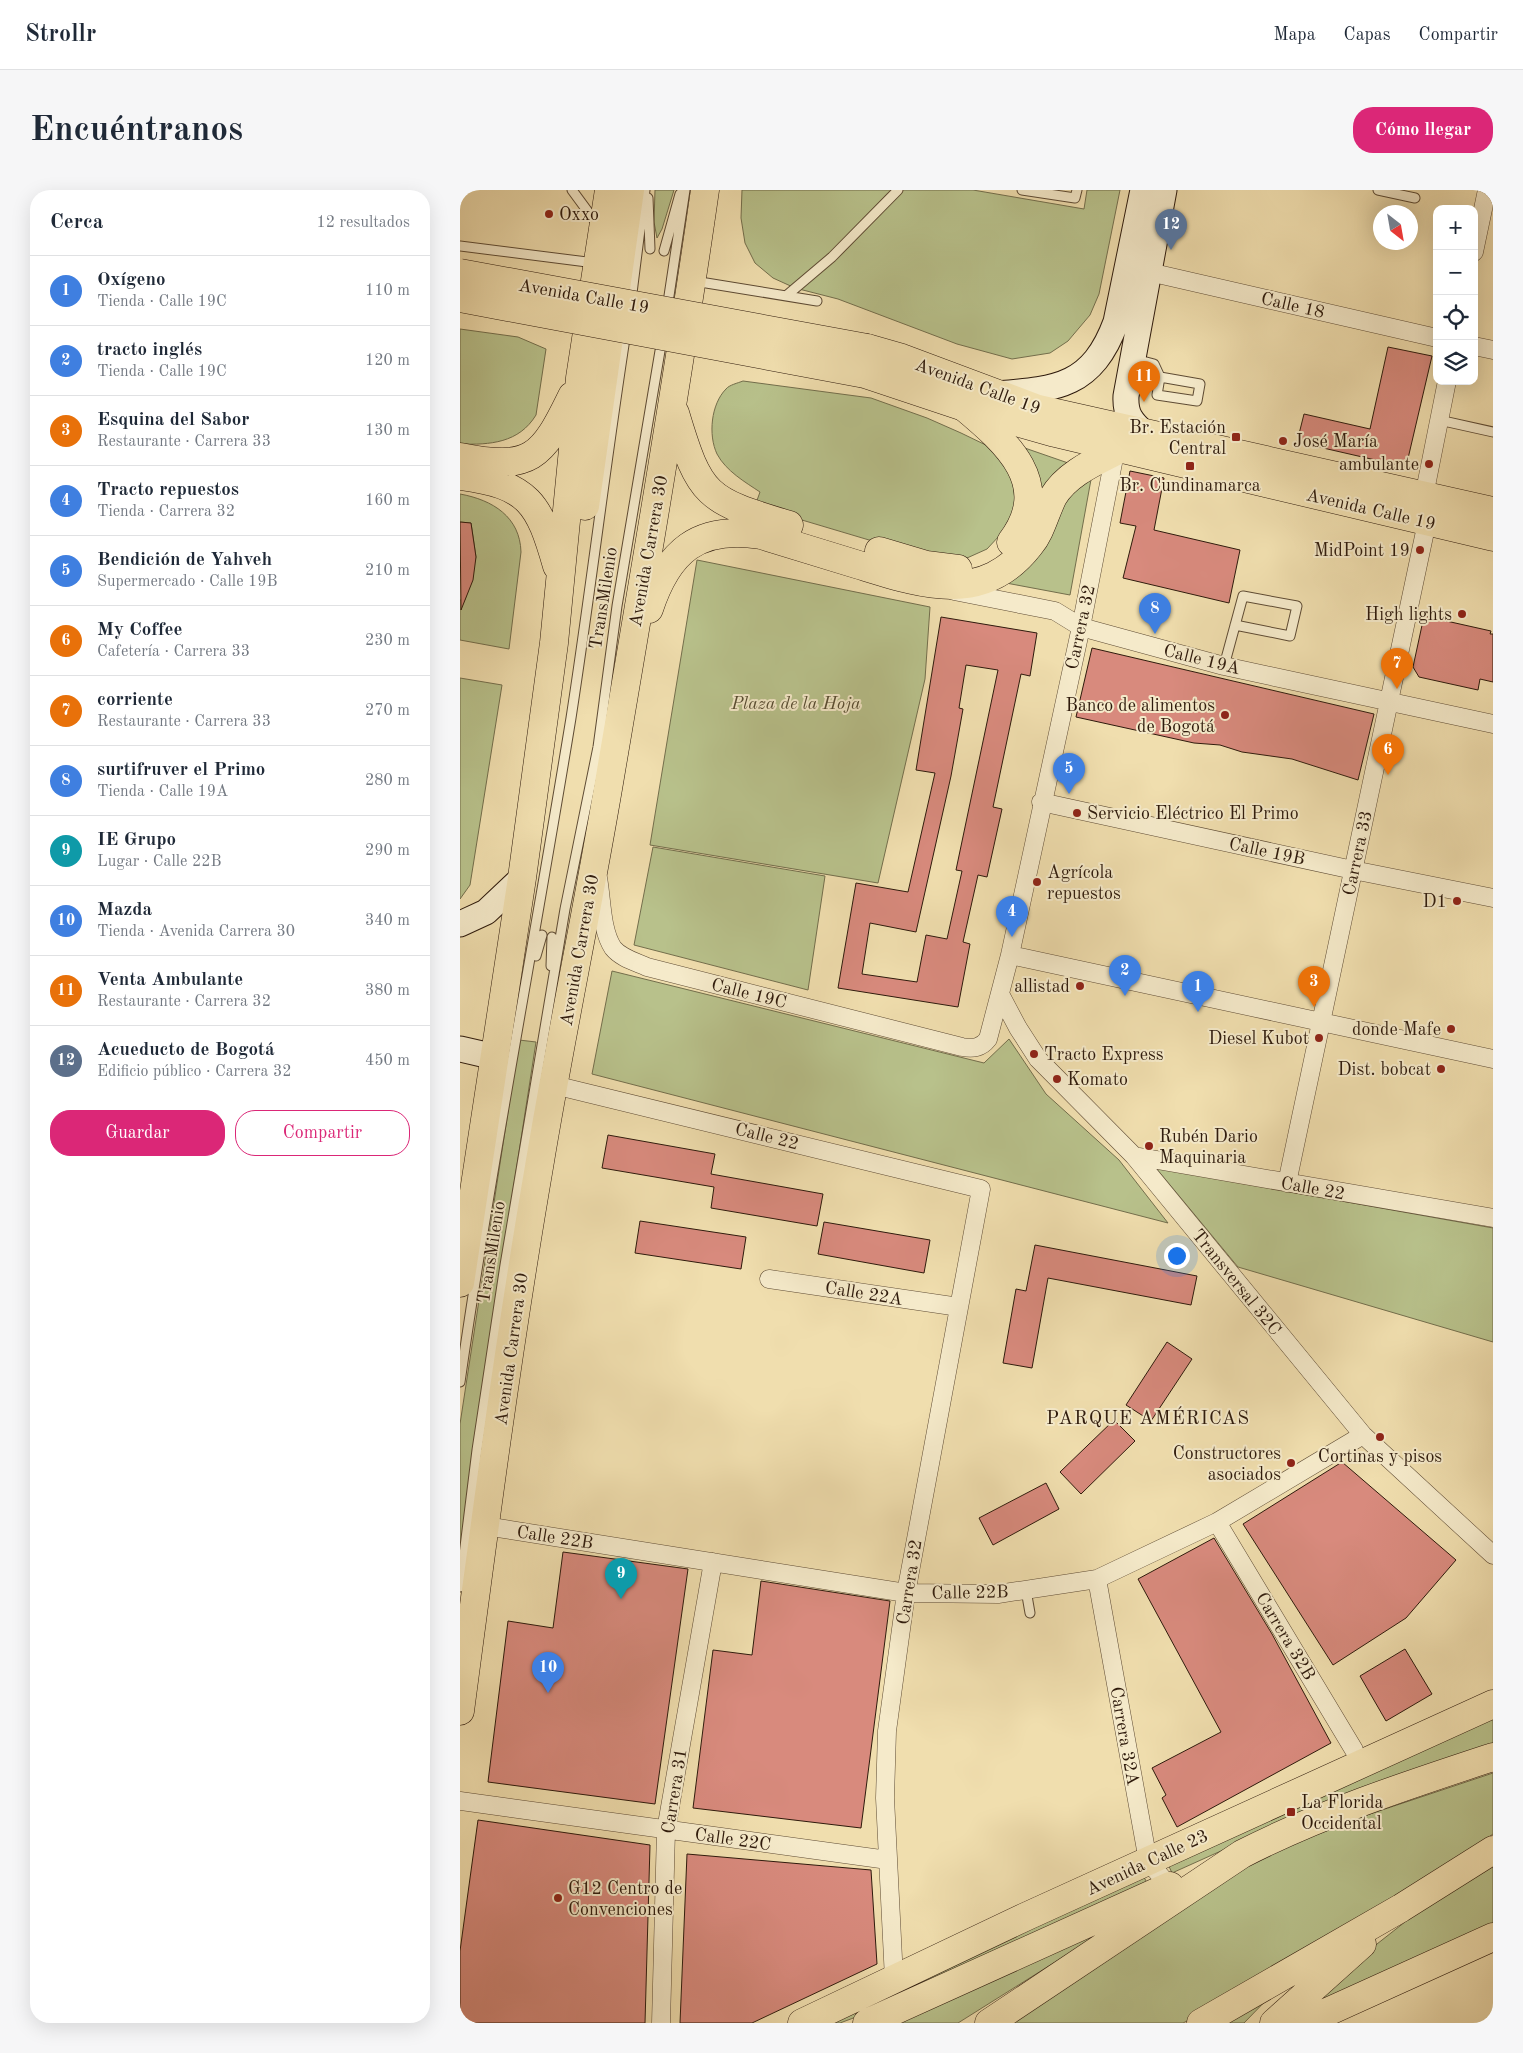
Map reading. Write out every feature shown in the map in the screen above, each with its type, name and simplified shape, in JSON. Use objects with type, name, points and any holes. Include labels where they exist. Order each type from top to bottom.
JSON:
[{"type":"main road","points":[[460,1283],[522,878],[554,643],[580,378],[609,190]]},
{"type":"main road","points":[[554,643],[580,540],[630,190]]},
{"type":"main road","name":"Avenida Carrera 30","points":[[460,1710],[518,1291],[596,859],[673,408],[705,190]]},
{"type":"main road","name":"Avenida Calle 19","points":[[460,273],[866,361],[964,407],[1054,434],[1117,456],[1426,509],[1493,511]]},
{"type":"main road","name":"Avenida Calle 19","points":[[460,298],[866,361],[902,358],[1038,409],[1145,434],[1426,509],[1493,537]]},
{"type":"main road","points":[[460,457],[492,463],[505,463],[520,460],[534,453],[556,429],[580,378]]},
{"type":"main road","points":[[673,408],[689,459],[697,477],[721,501],[740,510],[926,565],[960,569],[980,564],[1008,545],[1020,530],[1026,514],[1027,497],[1024,472],[1016,456],[1002,440],[964,407]]},
{"type":"main road","points":[[626,677],[656,588],[666,570],[684,548],[707,536],[742,532],[761,535],[917,583],[967,585],[995,576],[1021,557],[1033,542],[1054,496],[1063,485],[1090,465],[1117,456]]},
{"type":"main road","points":[[460,476],[492,480],[506,485],[527,501],[538,514],[546,530],[560,578]]},
{"type":"main road","name":"Avenida Calle 23","points":[[802,2023],[1148,1861],[1493,1704]]},
{"type":"main road","name":"Avenida Calle 23","points":[[989,2023],[1242,1854],[1283,1833],[1381,1794],[1493,1757]]},
{"type":"main road","points":[[1201,2023],[1401,1908],[1493,1850]]},
{"type":"main road","points":[[867,2023],[1242,1854]]},
{"type":"main road","points":[[1274,2023],[1401,1908]]},
{"type":"main road","points":[[1304,2023],[1493,1937]]},
{"type":"street","points":[[996,394],[1039,390],[1066,383],[1083,373],[1100,355],[1116,322],[1143,190]]},
{"type":"street","points":[[1145,434],[1133,423],[1126,407],[1132,359],[1164,190]]},
{"type":"street","points":[[1474,250],[1487,190]]},
{"type":"street","name":"Calle 18","points":[[1149,272],[1433,337]]},
{"type":"street","points":[[1478,347],[1493,350]]},
{"type":"street","name":"Carrera 33","points":[[1287,1183],[1389,702],[1426,509],[1438,420],[1446,385]]},
{"type":"street","name":"Carrera 32","points":[[976,1048],[988,1039],[1010,955],[1041,802],[1081,628],[1117,456]]},
{"type":"street","name":"Calle 19A","points":[[917,583],[1044,608],[1062,614],[1081,628],[1224,666],[1493,724]]},
{"type":"street","name":"Calle 19B","points":[[1041,802],[1353,870],[1493,898]]},
{"type":"street","name":"Calle 19C","points":[[596,859],[607,933],[614,948],[627,958],[657,969],[962,1047],[976,1048]]},
{"type":"street","points":[[460,924],[486,912],[522,878]]},
{"type":"street","points":[[1010,955],[1322,1024],[1493,1059]]},
{"type":"street","name":"Transversal 32C","points":[[1000,994],[1018,1028],[1038,1059],[1134,1156],[1364,1435],[1493,1555]]},
{"type":"street","points":[[460,1049],[495,1057]]},
{"type":"street","name":"Calle 22","points":[[554,1085],[981,1189]]},
{"type":"street","name":"Calle 22","points":[[1134,1156],[1493,1218]]},
{"type":"street","name":"Carrera 32","points":[[894,1979],[885,1798],[887,1731],[906,1593],[981,1189]]},
{"type":"street","name":"Calle 22A","points":[[769,1279],[958,1308]]},
{"type":"street","name":"Calle 22B","points":[[485,1526],[906,1593],[998,1594],[1097,1579],[1168,1547],[1217,1522],[1364,1435]]},
{"type":"street","name":"Carrera 32B","points":[[1217,1522],[1354,1750]]},
{"type":"street","name":"Carrera 31","points":[[660,2023],[666,1830],[713,1562]]},
{"type":"street","name":"Carrera 32A","points":[[1097,1579],[1148,1861],[1169,1886]]},
{"type":"street","name":"Calle 22C","points":[[460,1801],[888,1860]]},
{"type":"lane","points":[[572,190],[602,232]]},
{"type":"lane","name":"TransMilenio","points":[[646,190],[650,249]]},
{"type":"lane","name":"TransMilenio","points":[[460,1382],[486,1205],[582,648],[646,190]]},
{"type":"lane","points":[[664,251],[681,190]]},
{"type":"lane","name":"TransMilenio","points":[[460,1587],[502,1284],[548,1011],[598,747],[617,606],[685,190]]},
{"type":"lane","points":[[786,296],[832,256],[898,190]]},
{"type":"lane","points":[[1022,190],[1075,198],[1076,190]]},
{"type":"lane","points":[[1378,190],[1415,198]]},
{"type":"lane","points":[[460,246],[597,264]]},
{"type":"lane","points":[[692,281],[817,301]]},
{"type":"lane","points":[[1132,359],[1154,364],[1160,377],[1157,395],[1197,401],[1200,384],[1160,377]]},
{"type":"lane","points":[[1438,420],[1493,432]]},
{"type":"lane","points":[[1224,666],[1235,625],[1243,596],[1297,606],[1290,636],[1235,625]]},
{"type":"lane","name":"TransMilenio","points":[[522,1004],[542,935]]},
{"type":"lane","name":"TransMilenio","points":[[548,1011],[552,937]]},
{"type":"lane","points":[[1026,1590],[1030,1613]]},
{"type":"green space","points":[[655,190],[674,190],[662,229],[657,238],[654,222]]},
{"type":"green space","points":[[742,190],[973,190],[1084,209],[1087,190],[1120,190],[1099,294],[1090,315],[1068,341],[1050,353],[1012,359],[957,344],[838,299],[795,288],[773,278],[755,263],[745,243],[741,218]]},
{"type":"green space","points":[[460,329],[518,337],[546,349],[536,415],[529,424],[512,437],[493,443],[460,444]]},
{"type":"green space","points":[[743,381],[871,398],[927,418],[961,433],[992,448],[1012,475],[1016,508],[1000,535],[987,549],[967,558],[944,560],[916,554],[755,506],[760,492],[725,466],[717,454],[712,438],[714,411],[721,395],[729,386]]},
{"type":"green space","points":[[1019,446],[1071,464],[1032,514]]},
{"type":"green space","points":[[1092,474],[1070,595],[1006,583],[1025,570],[1035,559],[1069,495]]},
{"type":"green space","points":[[460,494],[494,506],[510,520],[516,529],[521,552],[509,649],[460,640],[460,600],[465,600],[476,557],[471,523],[460,522]]},
{"type":"green space","name":"Plaza de la Hoja","points":[[697,560],[930,607],[925,679],[878,883],[650,845]]},
{"type":"green space","points":[[460,678],[502,685],[470,885],[460,899]]},
{"type":"green space","points":[[653,847],[825,876],[808,990],[634,945]]},
{"type":"green space","points":[[612,971],[984,1063],[1009,1039],[1046,1094],[1119,1160],[1168,1223],[592,1074]]},
{"type":"green space","points":[[519,1040],[536,1042],[475,1437],[460,1552],[460,1424]]},
{"type":"green space","points":[[1156,1168],[1493,1228],[1493,1342],[1238,1267]]},
{"type":"green space","points":[[1493,1717],[1493,1744],[1343,1796],[1172,1873],[1167,1862]]},
{"type":"green space","points":[[1493,1773],[1493,1834],[1452,1863],[1205,2012],[1183,2023],[1005,2023],[1252,1863],[1310,1834]]},
{"type":"green space","points":[[1493,1864],[1493,1927],[1303,2012],[1363,1955],[1424,1907]]},
{"type":"green space","points":[[1142,1873],[1148,1885],[907,1998],[840,2023],[819,2023]]},
{"type":"green space","points":[[1146,1905],[958,2023],[893,2023]]},
{"type":"green space","points":[[1280,1986],[1244,2023],[1220,2023]]},
{"type":"building","points":[[1388,347],[1432,356],[1406,467],[1297,442],[1304,414],[1370,429]]},
{"type":"building","points":[[1130,471],[1164,478],[1154,530],[1240,550],[1229,603],[1123,578],[1136,526],[1120,523]]},
{"type":"building","points":[[460,522],[471,523],[476,557],[473,580],[461,610]]},
{"type":"building","points":[[1424,616],[1491,631],[1490,634],[1493,634],[1493,682],[1480,679],[1478,690],[1419,677],[1413,667]]},
{"type":"building","points":[[941,617],[1037,633],[1030,676],[1021,674],[993,807],[1002,809],[987,877],[978,875],[963,942],[970,944],[958,1007],[838,988],[856,883],[908,892],[935,773],[916,770]],"holes":[[[966,665],[998,670],[956,870],[962,871],[947,939],[926,935],[917,982],[862,974],[870,923],[916,932],[951,776],[963,709],[959,708]]]},
{"type":"building","name":"Banco de alimentos de Bogotá","points":[[1092,648],[1374,714],[1358,780],[1292,759],[1242,752],[1220,745],[1194,743],[1076,717]]},
{"type":"building","points":[[608,1135],[715,1154],[711,1174],[823,1194],[817,1226],[711,1208],[714,1187],[602,1168]]},
{"type":"building","points":[[640,1221],[746,1237],[741,1269],[635,1253]]},
{"type":"building","points":[[824,1222],[930,1240],[924,1273],[818,1254]]},
{"type":"building","points":[[1035,1245],[1197,1276],[1191,1305],[1048,1278],[1032,1368],[1003,1363],[1016,1289],[1026,1291]]},
{"type":"building","points":[[1167,1342],[1192,1359],[1151,1421],[1126,1405]]},
{"type":"building","points":[[1114,1420],[1135,1441],[1081,1494],[1060,1472]]},
{"type":"building","points":[[1342,1462],[1456,1560],[1406,1618],[1333,1665],[1243,1524]]},
{"type":"building","points":[[1046,1483],[1059,1509],[993,1545],[979,1518]]},
{"type":"building","points":[[1214,1538],[1272,1634],[1331,1743],[1177,1827],[1162,1798],[1166,1795],[1152,1768],[1221,1732],[1138,1579]]},
{"type":"building","points":[[563,1552],[688,1569],[655,1804],[488,1782],[508,1621],[553,1628]]},
{"type":"building","points":[[761,1581],[890,1601],[861,1828],[693,1808],[713,1650],[752,1655]]},
{"type":"building","points":[[1405,1649],[1432,1694],[1386,1721],[1360,1676]]},
{"type":"building","name":"G12 Centro de Convenciones","points":[[478,1820],[650,1845],[645,2023],[460,2023],[460,1951]]},
{"type":"building","points":[[687,1854],[871,1870],[877,1964],[752,2023],[680,2023]]},
{"type":"place","name":"Oxxo","points":[[549,214]]},
{"type":"place","name":"Acueducto de Bogotá","points":[[1171,250]]},
{"type":"place","name":"Venta Ambulante","points":[[1144,402]]},
{"type":"place","name":"Br. Estación Central","points":[[1236,437]]},
{"type":"place","name":"José María","points":[[1283,441]]},
{"type":"place","name":"ambulante","points":[[1429,464]]},
{"type":"place","name":"Br. Cundinamarca","points":[[1190,466]]},
{"type":"place","name":"MidPoint 19","points":[[1420,550]]},
{"type":"place","name":"High lights","points":[[1462,614]]},
{"type":"place","name":"surtifruver el Primo","points":[[1155,634]]},
{"type":"place","name":"corriente","points":[[1397,689]]},
{"type":"place","name":"Banco de alimentos de Bogotá","points":[[1225,715]]},
{"type":"place","name":"My Coffee","points":[[1388,775]]},
{"type":"place","name":"Bendición de Yahveh","points":[[1069,794]]},
{"type":"place","name":"Servicio Eléctrico El Primo","points":[[1077,813]]},
{"type":"place","name":"Agrícola repuestos","points":[[1037,882]]},
{"type":"place","name":"D1","points":[[1457,901]]},
{"type":"place","name":"Tracto repuestos","points":[[1012,937]]},
{"type":"place","name":"allistad","points":[[1080,986]]},
{"type":"place","name":"tracto inglés","points":[[1125,996]]},
{"type":"place","name":"Esquina del Sabor","points":[[1314,1007]]},
{"type":"place","name":"Oxígeno","points":[[1198,1012]]},
{"type":"place","name":"donde Mafe","points":[[1451,1029]]},
{"type":"place","name":"Diesel Kubot","points":[[1319,1038]]},
{"type":"place","name":"Tracto Express","points":[[1034,1054]]},
{"type":"place","name":"Dist. bobcat","points":[[1441,1069]]},
{"type":"place","name":"Komato","points":[[1057,1079]]},
{"type":"place","name":"Rubén Dario Maquinaria","points":[[1149,1146]]},
{"type":"place","name":"Cortinas y pisos","points":[[1380,1437]]},
{"type":"place","name":"Constructores asociados","points":[[1291,1463]]},
{"type":"place","name":"IE Grupo","points":[[621,1599]]},
{"type":"place","name":"Mazda","points":[[548,1693]]},
{"type":"place","name":"La Florida Occidental","points":[[1291,1812]]},
{"type":"place","name":"G12 Centro de Convenciones","points":[[558,1898]]},
{"type":"district","name":"PARQUE AMÉRICAS","points":[[1148,1417]]}]
